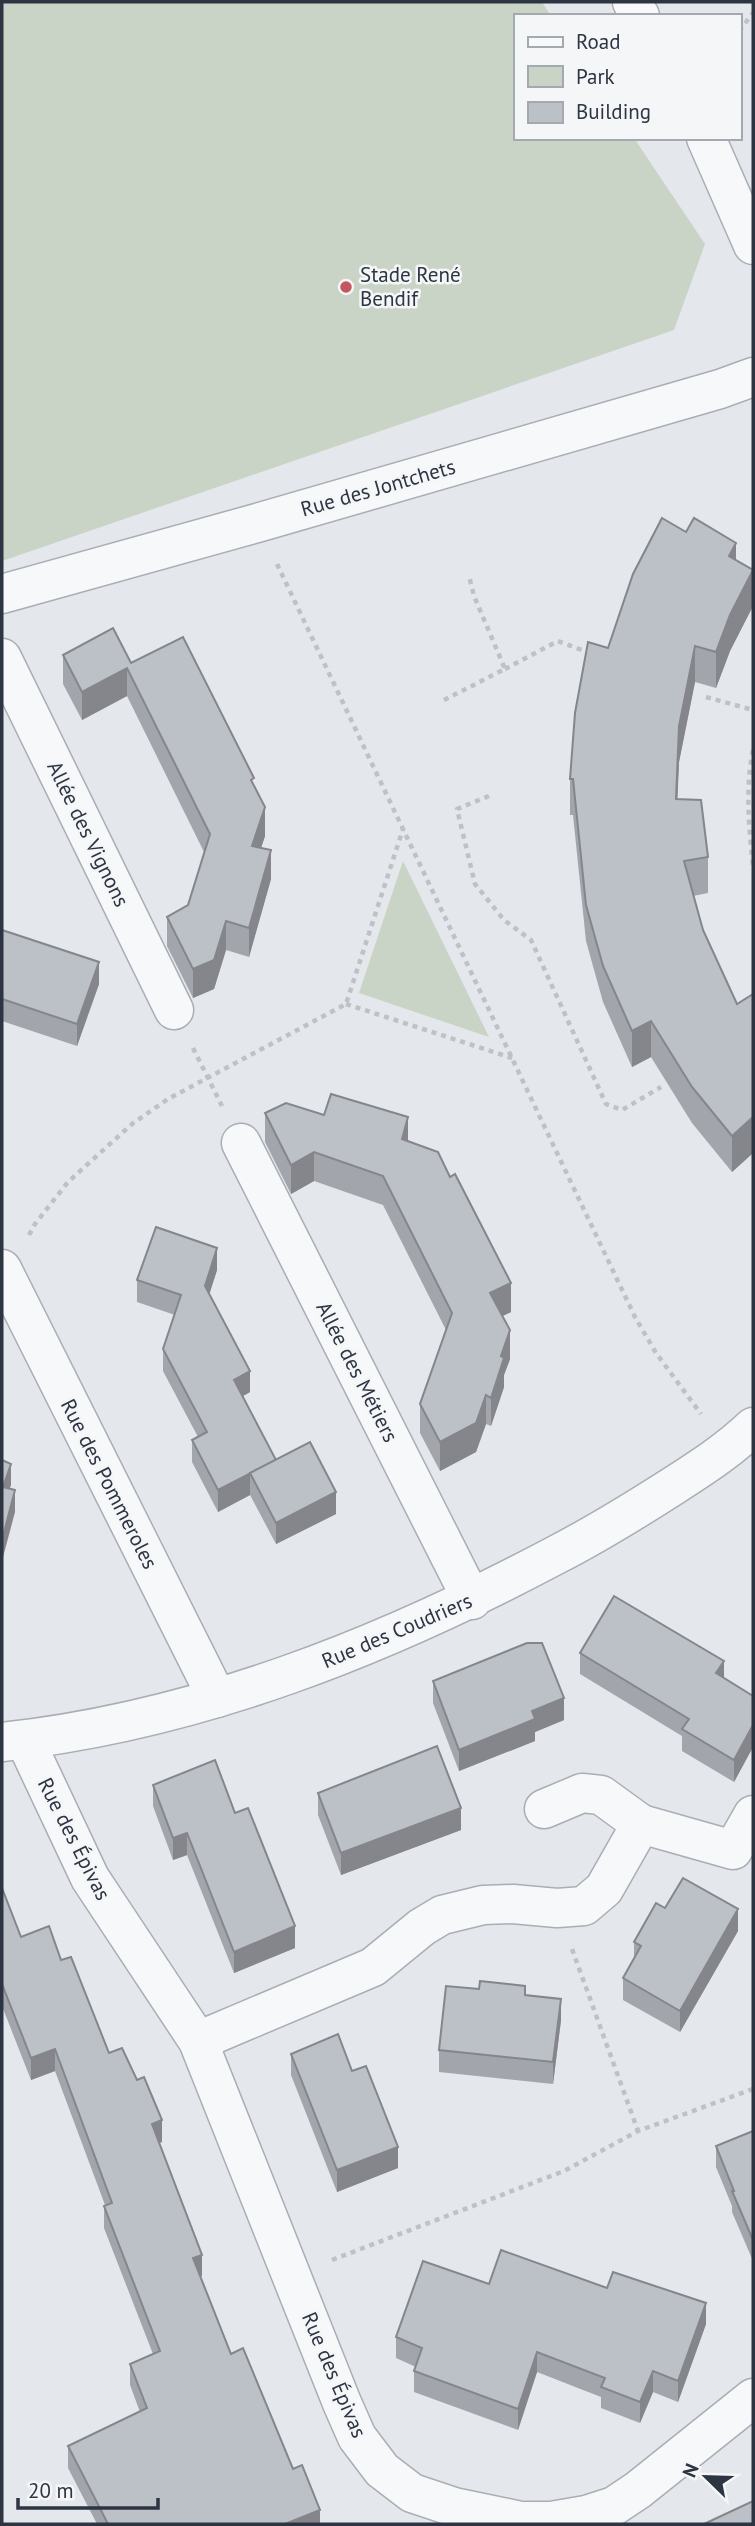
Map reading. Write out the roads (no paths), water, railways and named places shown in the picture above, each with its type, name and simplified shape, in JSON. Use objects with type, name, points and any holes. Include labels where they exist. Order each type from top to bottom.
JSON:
[{"type":"street","points":[[707,140],[753,246]]},
{"type":"street","name":"Rue des Jontchets","points":[[2,594],[257,523],[720,389],[753,377]]},
{"type":"street","name":"Allée des Vignons","points":[[2,658],[174,1010]]},
{"type":"street","name":"Allée des Métiers","points":[[241,1143],[472,1600]]},
{"type":"street","name":"Rue des Pommeroles","points":[[5,1275],[216,1699]]},
{"type":"street","name":"Rue des Coudriers","points":[[13,1741],[117,1725],[216,1699],[340,1657],[472,1600],[607,1528],[731,1448],[753,1427]]},
{"type":"street","name":"Rue des Épivas","points":[[13,1741],[90,1878],[198,2041],[357,2437],[382,2470],[412,2493],[454,2507],[521,2521],[551,2521],[586,2515],[614,2505],[638,2490],[753,2398]]},
{"type":"street","points":[[544,1809],[582,1793],[601,1796],[641,1824],[733,1850],[753,1815]]},
{"type":"street","points":[[198,2041],[373,1968],[442,1914],[483,1905],[513,1904],[558,1908],[584,1906],[604,1889],[641,1824]]},
{"type":"place","name":"Stade René Bendif","points":[[346,287]]}]
